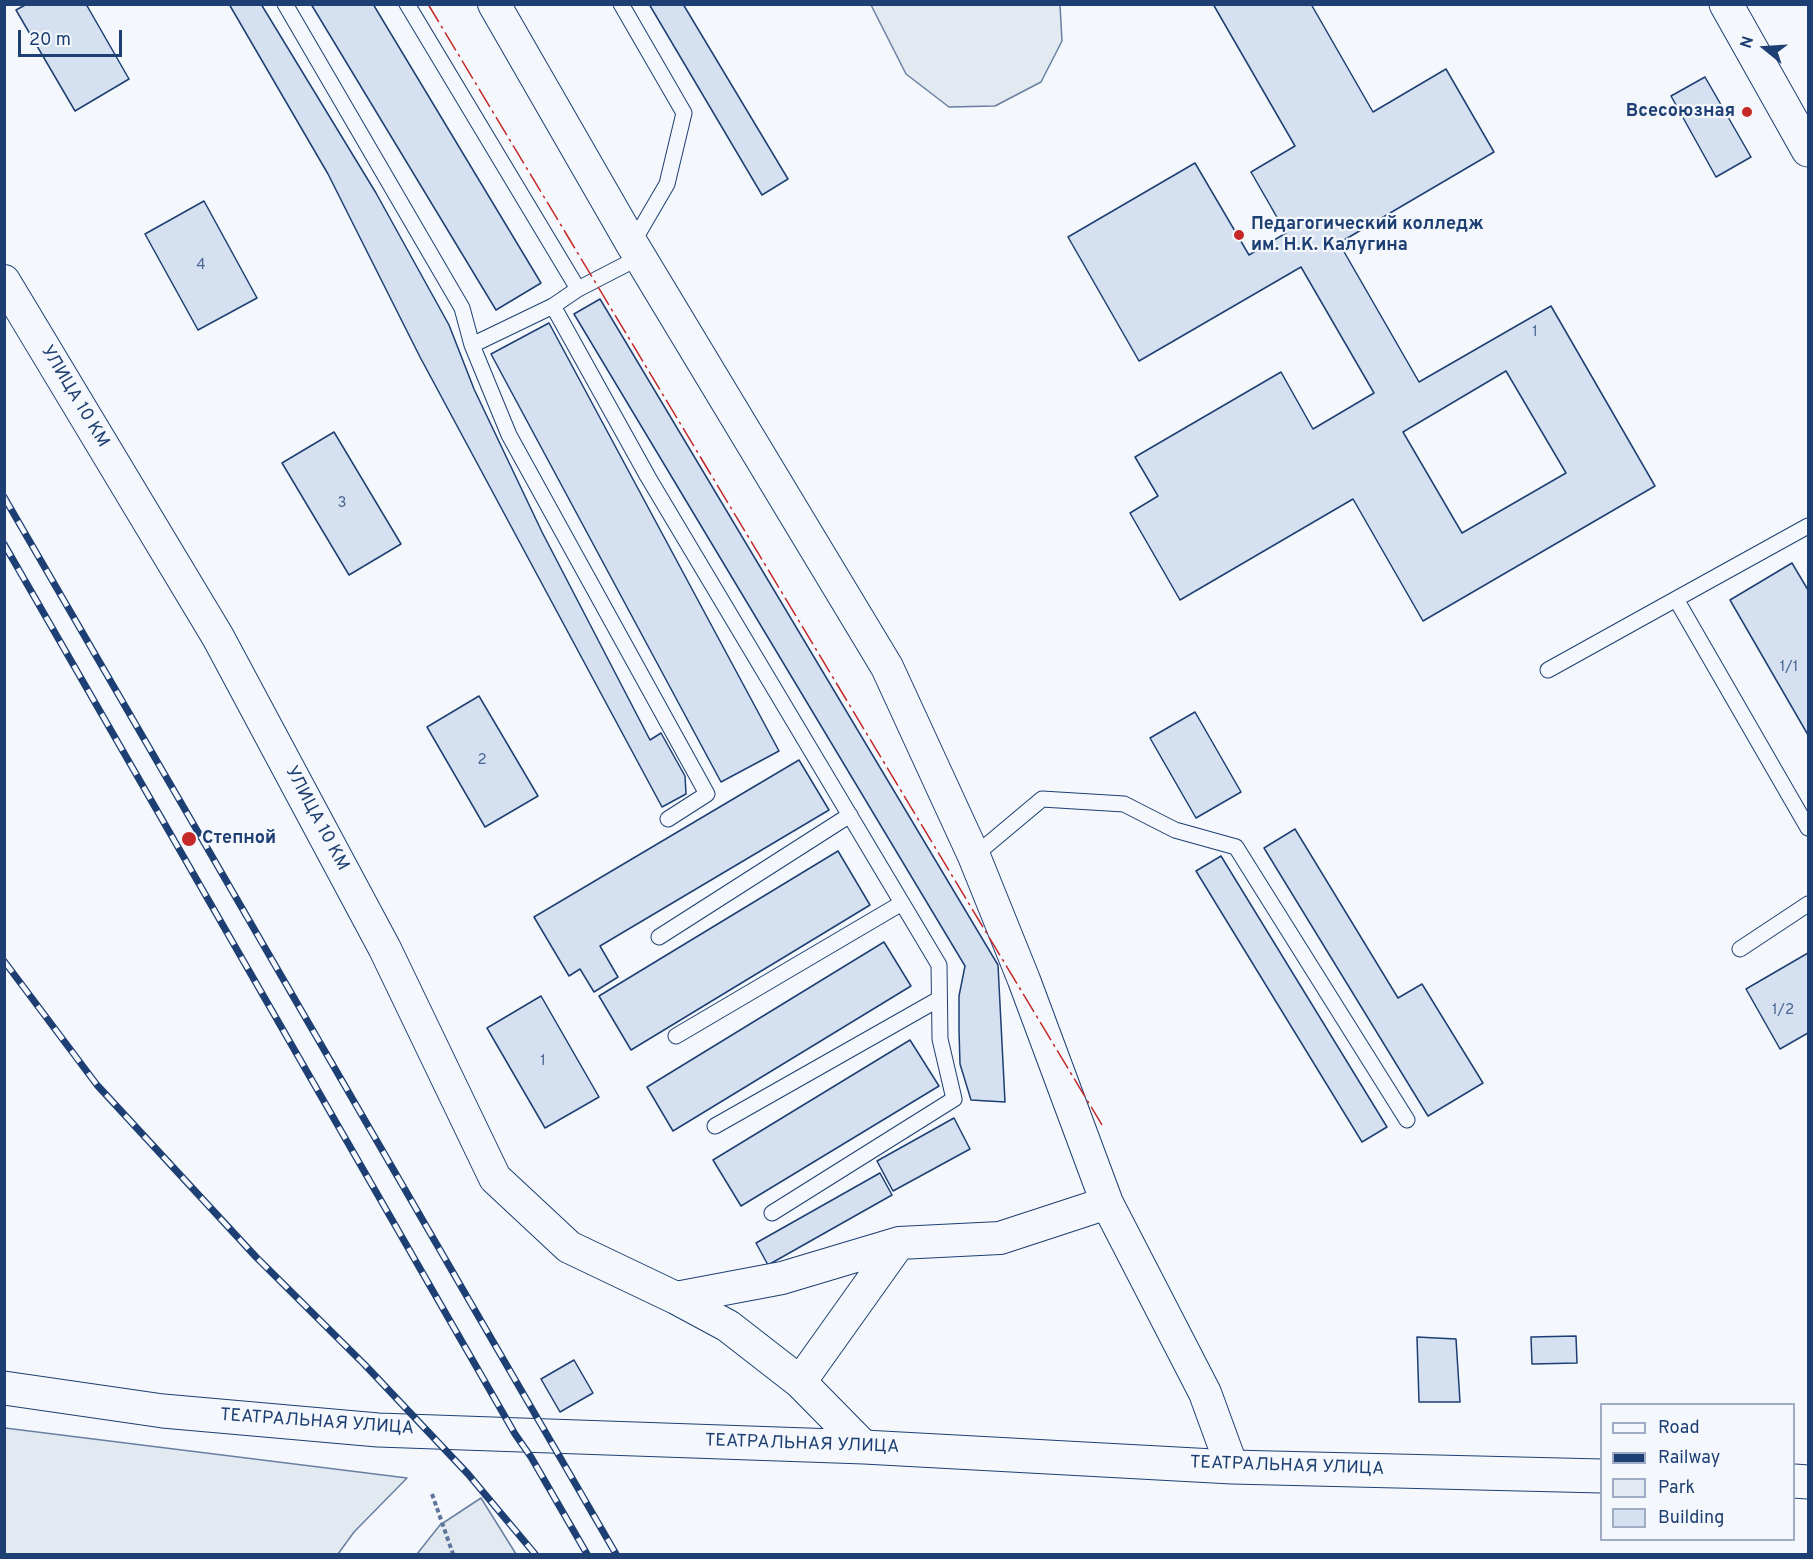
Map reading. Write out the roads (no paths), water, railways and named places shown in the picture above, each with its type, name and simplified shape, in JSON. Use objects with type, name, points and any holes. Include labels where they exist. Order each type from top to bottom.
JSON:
[{"type":"main road","points":[[1726,4],[1809,150]]},
{"type":"main road","name":"ТЕАТРАЛЬНАЯ УЛИЦА","points":[[4,1388],[163,1411],[378,1430],[864,1447],[1232,1467],[1600,1476]]},
{"type":"street","points":[[494,4],[636,251],[887,667],[974,855],[1024,980],[1107,1203],[1205,1393],[1232,1467]]},
{"type":"street","name":"УЛИЦА 10 КМ","points":[[4,281],[218,637],[385,949],[495,1178],[569,1247],[676,1298],[728,1326],[800,1382],[864,1447]]},
{"type":"street","points":[[676,1298],[782,1278],[899,1243],[1000,1238],[1107,1203]]},
{"type":"street","points":[[800,1382],[899,1243]]},
{"type":"lane","points":[[285,4],[462,308],[472,345],[509,435],[707,794],[668,819]]},
{"type":"lane","points":[[407,4],[578,289]]},
{"type":"lane","points":[[472,345],[554,306],[636,251],[667,184],[684,113],[621,4]]},
{"type":"lane","points":[[554,306],[648,477],[939,965],[940,1039],[954,1099],[772,1213]]},
{"type":"lane","points":[[1548,670],[1809,526]]},
{"type":"lane","points":[[1677,599],[1809,828]]},
{"type":"lane","points":[[974,855],[1042,799],[1124,804],[1175,830],[1236,847],[1407,1120]]},
{"type":"lane","points":[[659,936],[850,815]]},
{"type":"lane","points":[[676,1036],[902,903]]},
{"type":"lane","points":[[1740,949],[1809,904]]},
{"type":"lane","points":[[715,1126],[939,999]]},
{"type":"railway","points":[[4,497],[616,1554]]},
{"type":"railway","points":[[4,544],[515,1434],[531,1457],[587,1554]]},
{"type":"railway","points":[[4,961],[97,1085],[256,1257],[365,1365],[468,1474],[535,1554]]},
{"type":"place","name":"Всесоюзная","points":[[1747,112]]},
{"type":"place","name":"Педагогический колледж им. Н.К. Калугина","points":[[1239,235]]},
{"type":"place","name":"Степной","points":[[189,839]]}]
